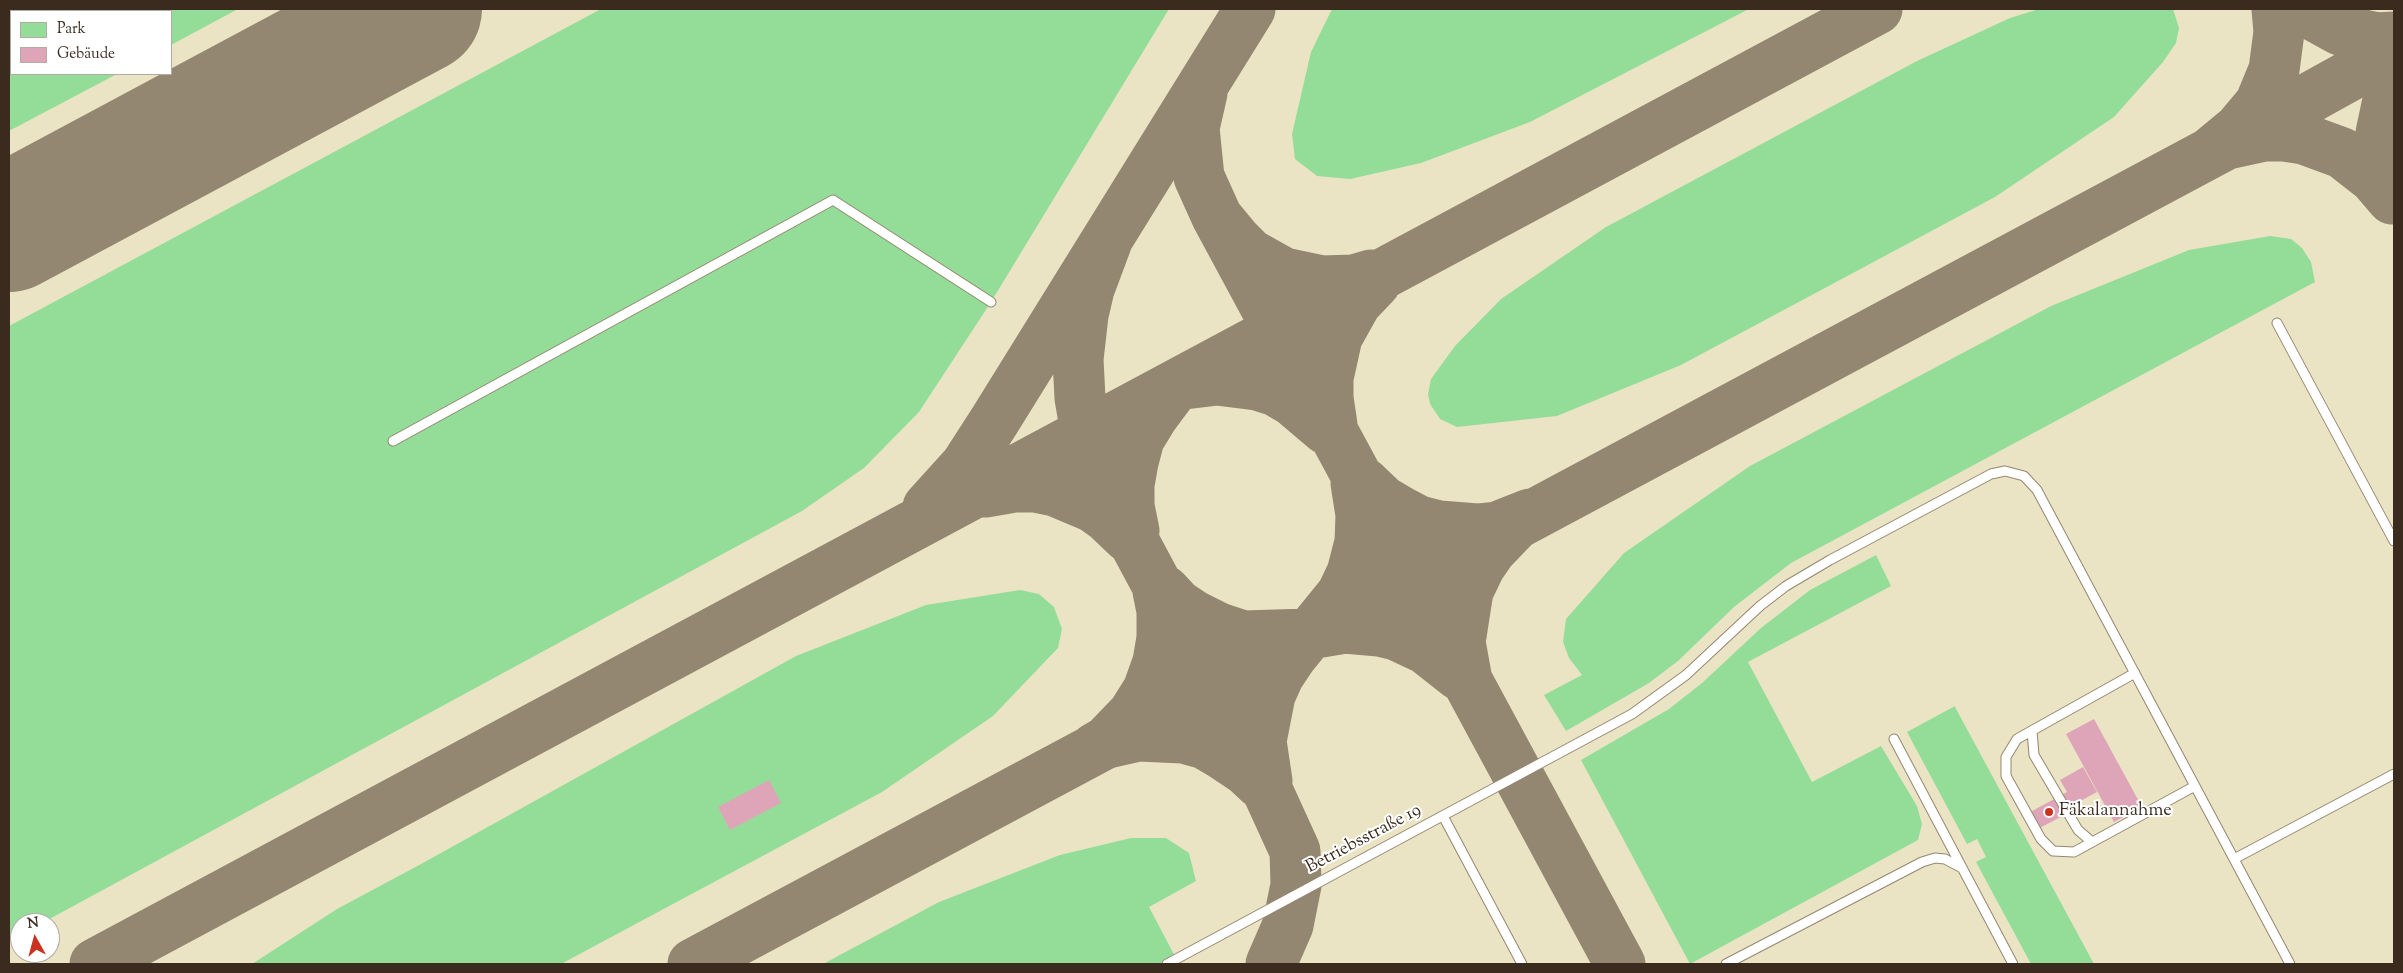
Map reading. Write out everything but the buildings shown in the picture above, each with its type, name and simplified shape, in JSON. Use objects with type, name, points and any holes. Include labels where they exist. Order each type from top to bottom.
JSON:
[{"type":"lane","points":[[393,441],[833,200],[991,302]]},
{"type":"lane","points":[[2277,323],[2394,541]]},
{"type":"lane","name":"Betriebsstraße 19","points":[[1167,964],[1632,714],[1660,696],[1693,669],[1760,606],[1786,586],[1839,555],[1991,474],[2005,471],[2024,476],[2037,490],[2290,964]]},
{"type":"lane","points":[[2134,673],[2017,739],[2006,757],[2006,776],[2041,839],[2053,850],[2074,852],[2195,786]]},
{"type":"lane","points":[[2032,731],[2034,755],[2078,830],[2092,842]]},
{"type":"lane","points":[[1894,739],[1960,867],[2013,964]]},
{"type":"lane","points":[[2234,859],[2394,774]]},
{"type":"lane","points":[[1443,816],[1522,964]]},
{"type":"lane","points":[[1726,964],[1922,862],[1935,858],[1945,859],[1960,867]]},
{"type":"green space","points":[[9,9],[238,9],[172,44],[172,10],[10,10],[10,75],[115,75],[9,131]]},
{"type":"green space","points":[[601,9],[1169,9],[991,302],[919,412],[864,468],[802,511],[60,913],[10,913],[9,941],[9,326]]},
{"type":"green space","points":[[1332,9],[1749,9],[1530,122],[1421,163],[1350,179],[1317,176],[1295,159],[1292,134],[1311,52]]},
{"type":"green space","points":[[2039,9],[2173,9],[2179,28],[2176,43],[2163,62],[2114,117],[1995,197],[1681,365],[1557,416],[1457,427],[1440,419],[1430,404],[1428,394],[1431,379],[1455,346],[1501,299],[1606,227],[1917,61],[2010,18]]},
{"type":"green space","points":[[2270,236],[2291,239],[2302,248],[2311,262],[2315,282],[1791,563],[1734,607],[1678,661],[1649,683],[1566,731],[1544,695],[1582,675],[1569,658],[1563,642],[1566,619],[1624,553],[1750,466],[2051,306],[2189,250]]},
{"type":"green space","points":[[1876,555],[1891,586],[1748,662],[1812,782],[1881,746],[1917,806],[1922,824],[1918,840],[1690,964],[1581,760],[1669,709],[1702,683],[1761,628],[1810,590]]},
{"type":"green space","points":[[1020,590],[1039,594],[1054,607],[1062,629],[1058,648],[993,716],[882,792],[561,964],[252,964],[337,909],[796,656],[926,605]]},
{"type":"green space","points":[[1955,706],[2094,964],[2031,964],[1976,862],[1986,857],[1977,839],[1967,844],[1907,732]]},
{"type":"green space","points":[[1131,838],[1166,838],[1189,853],[1196,881],[1149,907],[1179,964],[823,964],[939,902],[1060,855]]},
{"type":"taxiway","points":[[928,507],[966,465],[1250,9]]},
{"type":"taxiway","points":[[95,964],[1877,9]]},
{"type":"taxiway","points":[[2277,9],[2279,32],[2274,70],[2260,104],[2239,129],[2210,153],[2227,144],[2264,136],[2304,139],[2342,153],[2374,178],[2392,199]]},
{"type":"taxiway","points":[[2302,9],[2340,30],[2377,38],[2394,37]]},
{"type":"taxiway","points":[[693,964],[2210,153],[2394,51]]},
{"type":"taxiway","points":[[2392,199],[2382,167],[2381,133],[2388,100],[2394,87]]},
{"type":"taxiway","points":[[1202,93],[1194,128],[1199,177],[1217,217],[1236,240],[1250,254],[1284,273],[1322,281],[1354,280],[1371,275]]},
{"type":"taxiway","points":[[1217,217],[1620,964]]},
{"type":"taxiway","points":[[1108,238],[1089,289],[1083,315],[1078,359],[1080,398],[1086,433],[1098,470],[1110,497],[1269,794],[1295,851],[1296,885],[1288,925],[1271,964]]},
{"type":"taxiway","points":[[1332,425],[1328,398],[1328,378],[1337,337],[1356,303],[1375,283]]},
{"type":"taxiway","points":[[1134,531],[1129,506],[1129,485],[1139,439],[1176,385],[1217,380],[1257,385],[1276,391],[1293,401],[1326,429]]},
{"type":"taxiway","points":[[1363,482],[1383,501],[1400,511],[1419,521],[1439,526],[1477,529],[1497,527],[1530,514],[1514,526],[1491,550],[1480,566],[1468,591],[1460,642],[1466,675]]},
{"type":"taxiway","points":[[1267,781],[1261,741],[1270,695],[1279,675],[1291,657],[1342,594],[1352,573],[1360,542],[1361,515],[1356,483]]},
{"type":"taxiway","points":[[985,492],[1014,487],[1035,487],[1055,491],[1093,507],[1107,517],[1128,537]]},
{"type":"taxiway","points":[[1158,591],[1162,611],[1162,638],[1158,662],[1148,690],[1133,714],[1107,741],[1095,748],[1139,736],[1183,738],[1205,744],[1246,770],[1260,783]]},
{"type":"taxiway","points":[[1165,591],[1178,605],[1193,615],[1219,628],[1243,636],[1309,634],[1345,628],[1379,631],[1396,635],[1426,649],[1459,675]]},
{"type":"runway","points":[[9,228],[418,9]]},
{"type":"place","name":"Fäkalannahme","points":[[2049,812]]}]
